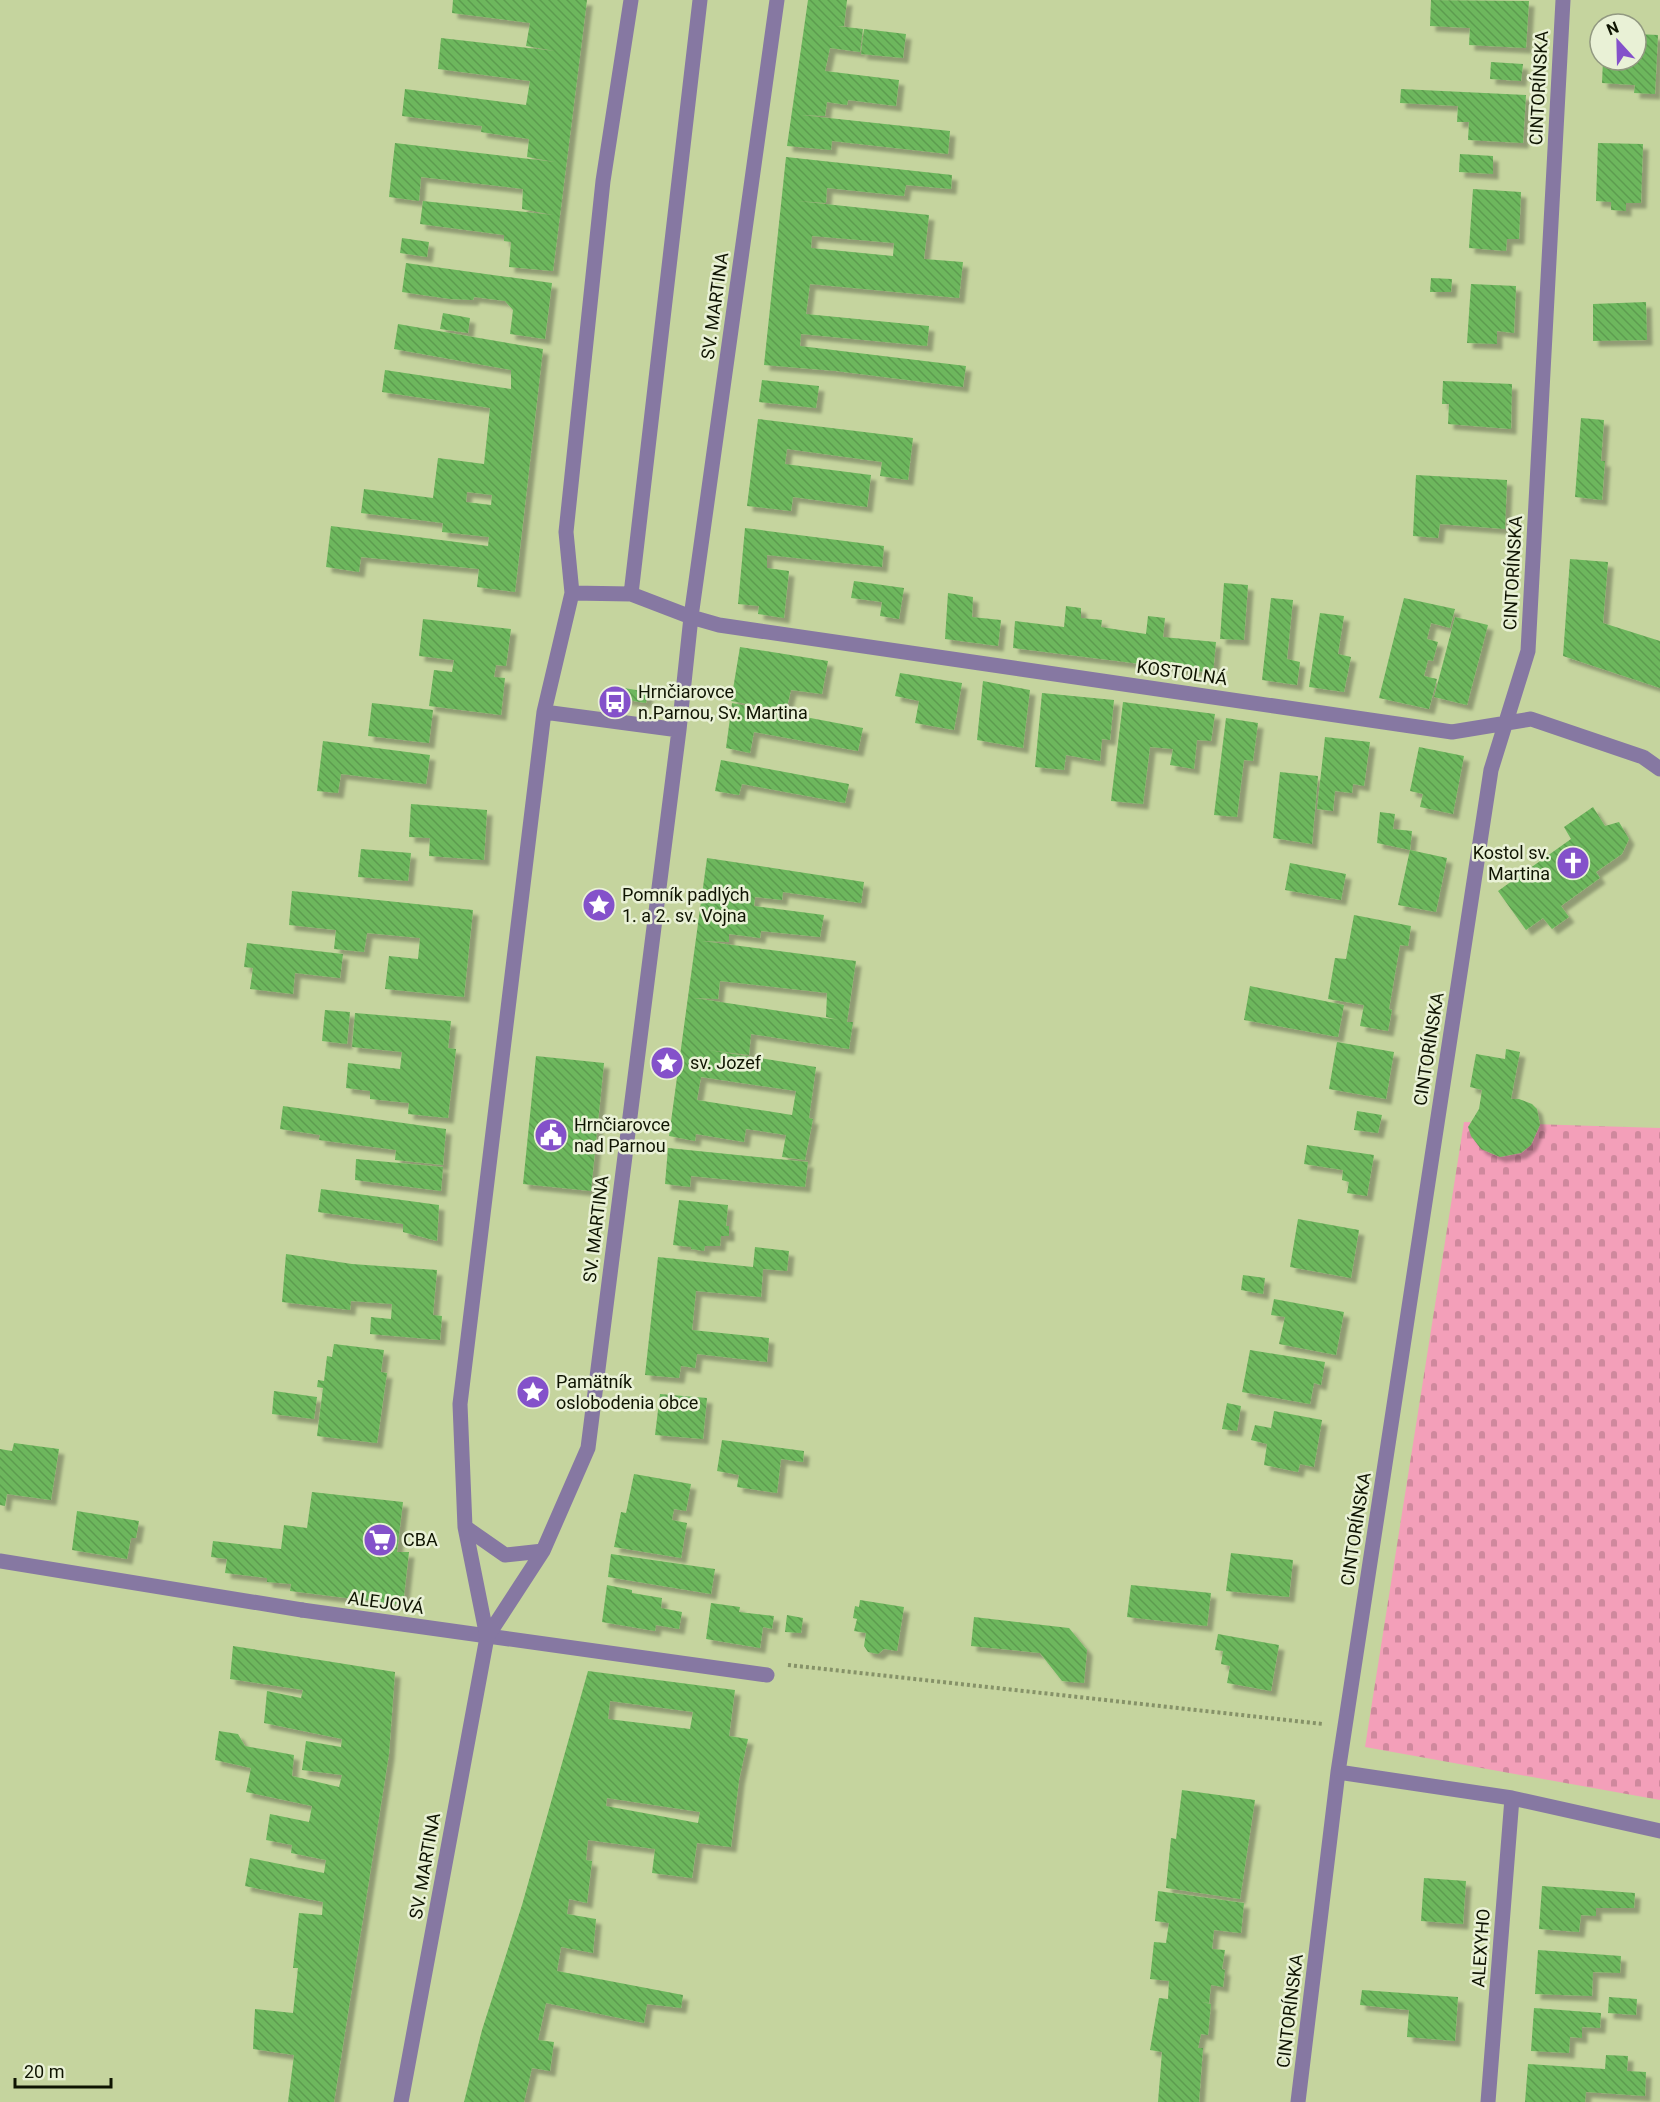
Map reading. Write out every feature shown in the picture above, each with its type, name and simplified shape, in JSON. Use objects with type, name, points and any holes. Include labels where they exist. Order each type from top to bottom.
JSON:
[{"type":"street","name":"SV. MARTINA","points":[[401,2102],[487,1637],[465,1527],[460,1404],[544,712],[572,593],[566,532],[603,181],[631,0]]},
{"type":"street","points":[[631,594],[700,0]]},
{"type":"street","name":"SV. MARTINA","points":[[487,1637],[543,1551],[588,1449],[679,730],[691,617],[777,0]]},
{"type":"street","name":"CINTORÍNSKA","points":[[1298,2102],[1338,1772],[1491,770],[1528,651],[1563,0]]},
{"type":"street","points":[[572,593],[631,594],[691,617]]},
{"type":"street","name":"KOSTOLNÁ","points":[[691,617],[719,625],[1452,732],[1531,719],[1643,757],[1660,769]]},
{"type":"street","points":[[544,712],[679,730]]},
{"type":"street","points":[[465,1527],[506,1555],[543,1551]]},
{"type":"street","name":"ALEJOVÁ","points":[[0,1561],[302,1610],[768,1675]]},
{"type":"street","points":[[1338,1772],[1512,1798],[1660,1831]]},
{"type":"street","name":"ALEXYHO","points":[[1488,2102],[1512,1798]]},
{"type":"path","points":[[783,1664],[1345,1727]]},
{"type":"green space","points":[[1464,1122],[1660,1128],[1660,1800],[1365,1747]]},
{"type":"building","points":[[453,0],[587,0],[553,271],[509,267],[511,242],[504,241],[504,235],[420,224],[423,201],[553,215],[522,209],[523,189],[421,177],[419,201],[389,197],[395,143],[555,162],[527,157],[529,139],[481,132],[482,126],[402,116],[405,89],[526,105],[530,81],[438,69],[441,38],[555,51],[526,46],[530,23],[452,13]]},
{"type":"building","points":[[808,0],[847,0],[844,26],[837,26],[863,29],[860,52],[830,48],[825,71],[899,80],[896,106],[848,100],[847,105],[827,102],[825,116],[801,115],[950,131],[948,154],[832,141],[831,150],[787,146]]},
{"type":"building","points":[[1431,0],[1529,1],[1526,48],[1469,45],[1470,28],[1430,26]]},
{"type":"building","points":[[864,29],[906,34],[903,58],[861,54]]},
{"type":"building","points":[[1648,35],[1658,35],[1655,94],[1634,93],[1635,85],[1602,83],[1602,72],[1648,72]]},
{"type":"building","points":[[1491,62],[1523,64],[1521,81],[1490,79]]},
{"type":"building","points":[[1401,89],[1526,95],[1523,143],[1468,140],[1469,122],[1457,122],[1458,106],[1400,103]]},
{"type":"building","points":[[1598,143],[1643,144],[1641,203],[1626,203],[1626,211],[1611,210],[1611,202],[1596,201]]},
{"type":"building","points":[[1460,154],[1493,156],[1493,174],[1459,172]]},
{"type":"building","points":[[786,157],[952,175],[951,189],[906,185],[904,196],[827,188],[826,203],[797,201],[929,215],[924,259],[963,262],[959,298],[810,284],[806,314],[929,326],[927,346],[801,334],[800,346],[966,366],[963,387],[836,371],[764,365]],"holes":[[[812,236],[894,243],[893,256],[811,248]]]},
{"type":"building","points":[[1473,189],[1521,192],[1519,239],[1507,239],[1506,251],[1469,248]]},
{"type":"building","points":[[402,238],[429,242],[427,257],[400,253]]},
{"type":"building","points":[[406,263],[552,283],[545,339],[510,334],[513,310],[505,301],[474,297],[473,300],[450,299],[402,292]]},
{"type":"building","points":[[1431,278],[1452,279],[1451,292],[1430,292]]},
{"type":"building","points":[[1471,284],[1516,286],[1514,333],[1497,331],[1497,344],[1467,343]]},
{"type":"building","points":[[1646,302],[1647,340],[1593,341],[1593,304]]},
{"type":"building","points":[[443,313],[470,318],[468,333],[440,329]]},
{"type":"building","points":[[398,324],[543,349],[515,592],[477,587],[479,569],[361,557],[359,572],[326,567],[331,526],[488,546],[489,537],[442,532],[443,523],[361,513],[364,489],[433,498],[438,458],[484,464],[490,408],[382,392],[385,370],[511,389],[511,370],[394,349]],"holes":[[[467,492],[492,495],[491,505],[466,502]]]},
{"type":"building","points":[[762,380],[819,386],[816,408],[759,402]]},
{"type":"building","points":[[1443,381],[1512,384],[1511,429],[1448,424],[1449,404],[1442,404]]},
{"type":"building","points":[[1581,418],[1604,420],[1601,461],[1605,461],[1602,500],[1575,497]]},
{"type":"building","points":[[758,419],[913,438],[908,480],[880,476],[882,462],[787,449],[785,464],[871,475],[867,507],[793,497],[791,511],[747,506]]},
{"type":"building","points":[[1416,475],[1507,480],[1505,529],[1440,524],[1438,538],[1413,536]]},
{"type":"building","points":[[745,528],[884,546],[882,567],[767,555],[767,568],[789,571],[784,618],[758,614],[759,606],[738,604]]},
{"type":"building","points":[[1570,559],[1608,562],[1603,623],[1660,641],[1660,688],[1563,656]]},
{"type":"building","points":[[854,581],[904,588],[899,619],[880,616],[882,602],[851,598]]},
{"type":"building","points":[[1224,583],[1248,585],[1244,640],[1220,639]]},
{"type":"building","points":[[948,593],[973,597],[972,617],[1001,620],[998,646],[945,639]]},
{"type":"building","points":[[1271,598],[1293,600],[1287,659],[1300,662],[1297,685],[1262,680]]},
{"type":"building","points":[[1404,598],[1455,609],[1450,628],[1431,623],[1427,639],[1438,642],[1433,661],[1428,660],[1424,676],[1437,679],[1429,709],[1379,698]]},
{"type":"building","points":[[1066,606],[1081,608],[1081,618],[1102,620],[1101,627],[1146,634],[1148,616],[1165,618],[1163,637],[1216,642],[1213,673],[1013,648],[1015,621],[1064,627]]},
{"type":"building","points":[[1320,613],[1344,616],[1338,654],[1351,657],[1344,692],[1309,687]]},
{"type":"building","points":[[1455,617],[1488,625],[1467,705],[1434,697]]},
{"type":"building","points":[[423,619],[511,629],[506,666],[496,665],[494,677],[505,678],[501,715],[429,706],[434,670],[452,672],[454,660],[419,656]]},
{"type":"building","points":[[740,647],[828,661],[822,694],[791,690],[786,711],[731,701]]},
{"type":"building","points":[[900,673],[962,683],[954,730],[915,723],[919,701],[895,696]]},
{"type":"building","points":[[983,681],[1030,690],[1023,748],[977,740]]},
{"type":"building","points":[[624,688],[648,692],[646,703],[622,699]]},
{"type":"building","points":[[1042,693],[1114,700],[1110,740],[1102,739],[1100,761],[1066,755],[1064,770],[1035,767]]},
{"type":"building","points":[[1123,702],[1215,714],[1211,741],[1197,740],[1194,769],[1170,765],[1173,749],[1150,747],[1143,804],[1111,801]]},
{"type":"building","points":[[372,703],[433,710],[429,743],[368,736]]},
{"type":"building","points":[[732,703],[863,728],[858,751],[754,732],[750,753],[726,748]]},
{"type":"building","points":[[1226,718],[1258,723],[1253,761],[1244,760],[1237,817],[1214,815]]},
{"type":"building","points":[[1325,737],[1370,742],[1364,786],[1353,784],[1352,793],[1335,791],[1333,811],[1317,809]]},
{"type":"building","points":[[323,741],[430,755],[426,784],[341,774],[338,793],[317,791]]},
{"type":"building","points":[[1419,747],[1464,756],[1453,814],[1420,807],[1423,794],[1410,791]]},
{"type":"building","points":[[721,760],[849,784],[845,803],[742,784],[739,795],[715,791]]},
{"type":"building","points":[[1280,772],[1318,776],[1312,844],[1273,838]]},
{"type":"building","points":[[411,804],[487,810],[484,860],[429,856],[430,838],[409,837]]},
{"type":"building","name":"Kostol sv. Martina","points":[[1593,807],[1605,826],[1619,822],[1629,839],[1622,854],[1596,872],[1600,878],[1561,906],[1569,917],[1552,929],[1543,918],[1526,930],[1498,891],[1571,839],[1564,827]]},
{"type":"building","points":[[1380,812],[1395,814],[1393,829],[1412,831],[1410,850],[1377,843]]},
{"type":"building","points":[[361,849],[411,853],[408,881],[358,877]]},
{"type":"building","points":[[1410,850],[1447,858],[1436,912],[1398,905]]},
{"type":"building","points":[[707,858],[864,882],[861,903],[783,892],[782,900],[755,897],[754,906],[824,915],[820,937],[761,931],[760,938],[729,934],[729,942],[702,941],[856,961],[847,1022],[853,1022],[849,1049],[751,1034],[749,1055],[708,1050],[816,1067],[809,1118],[813,1119],[805,1160],[782,1157],[786,1135],[746,1129],[744,1142],[696,1134],[695,1141],[669,1136]],"holes":[[[720,981],[827,993],[826,1017],[839,1020],[694,998],[718,999]],[[701,1077],[796,1091],[792,1115],[697,1100]]]},
{"type":"building","points":[[1290,863],[1346,874],[1341,900],[1285,890]]},
{"type":"building","points":[[292,891],[473,910],[464,997],[385,989],[389,956],[418,959],[420,938],[367,933],[364,952],[334,949],[336,930],[289,925]]},
{"type":"building","points":[[1354,915],[1411,926],[1408,946],[1400,945],[1389,1009],[1392,1010],[1388,1031],[1360,1026],[1364,1005],[1328,999],[1335,958],[1346,959]]},
{"type":"building","points":[[247,943],[343,954],[340,978],[295,973],[293,994],[250,989],[253,968],[244,967]]},
{"type":"building","points":[[1250,986],[1344,1005],[1338,1037],[1244,1020]]},
{"type":"building","points":[[325,1010],[350,1012],[347,1044],[322,1041]]},
{"type":"building","points":[[355,1013],[451,1021],[448,1048],[456,1049],[448,1118],[408,1114],[409,1103],[370,1099],[370,1091],[346,1088],[348,1063],[400,1069],[402,1052],[352,1047]]},
{"type":"building","points":[[1337,1042],[1394,1052],[1386,1099],[1329,1089]]},
{"type":"building","points":[[1506,1049],[1520,1052],[1511,1099],[1519,1099],[1532,1104],[1537,1109],[1540,1125],[1531,1145],[1521,1153],[1500,1157],[1481,1149],[1471,1136],[1468,1127],[1479,1109],[1482,1090],[1470,1087],[1476,1054],[1505,1059]]},
{"type":"building","points":[[536,1056],[604,1063],[591,1191],[523,1184]]},
{"type":"building","points":[[283,1106],[446,1129],[443,1165],[395,1160],[396,1150],[319,1140],[320,1135],[280,1129]]},
{"type":"building","points":[[1357,1111],[1382,1115],[1378,1133],[1354,1130]]},
{"type":"building","points":[[1307,1145],[1374,1155],[1367,1196],[1347,1193],[1349,1182],[1342,1180],[1343,1170],[1304,1164]]},
{"type":"building","points":[[668,1148],[808,1162],[805,1187],[691,1176],[690,1187],[665,1184]]},
{"type":"building","points":[[356,1159],[443,1167],[441,1191],[355,1180]]},
{"type":"building","points":[[321,1189],[439,1205],[437,1241],[403,1232],[403,1224],[318,1212]]},
{"type":"building","points":[[679,1200],[728,1205],[726,1226],[729,1226],[729,1236],[721,1236],[720,1246],[705,1246],[704,1251],[673,1245]]},
{"type":"building","points":[[1298,1219],[1359,1230],[1351,1278],[1290,1267]]},
{"type":"building","points":[[755,1247],[789,1251],[787,1271],[763,1269],[761,1297],[696,1291],[692,1330],[769,1338],[767,1362],[697,1354],[695,1368],[681,1366],[679,1378],[645,1375],[658,1257],[753,1267]]},
{"type":"building","points":[[286,1254],[352,1264],[437,1270],[433,1315],[442,1316],[440,1340],[370,1334],[371,1317],[391,1319],[392,1304],[351,1301],[350,1310],[282,1302]]},
{"type":"building","points":[[1243,1275],[1265,1278],[1263,1294],[1241,1290]]},
{"type":"building","points":[[1274,1299],[1344,1312],[1336,1355],[1279,1344],[1285,1317],[1271,1315]]},
{"type":"building","points":[[334,1344],[384,1350],[381,1372],[387,1373],[377,1443],[317,1436],[323,1388],[317,1387],[318,1380],[324,1381],[327,1356],[332,1357]]},
{"type":"building","points":[[1250,1350],[1325,1362],[1321,1385],[1314,1383],[1310,1404],[1242,1392]]},
{"type":"building","points":[[274,1391],[317,1397],[314,1419],[272,1414]]},
{"type":"building","points":[[660,1394],[707,1398],[703,1439],[655,1435]]},
{"type":"building","points":[[1227,1403],[1241,1406],[1237,1431],[1222,1429]]},
{"type":"building","points":[[1274,1411],[1322,1420],[1314,1467],[1300,1464],[1298,1472],[1264,1465],[1267,1444],[1251,1440],[1255,1425],[1271,1428]]},
{"type":"building","points":[[722,1440],[804,1451],[803,1462],[781,1459],[777,1493],[737,1487],[739,1475],[717,1471]]},
{"type":"building","points":[[14,1443],[59,1449],[51,1500],[7,1494],[5,1506],[0,1505],[0,1449],[12,1451]]},
{"type":"building","points":[[634,1474],[691,1484],[686,1511],[674,1509],[672,1520],[687,1523],[681,1558],[614,1547],[621,1512],[626,1513]]},
{"type":"building","points":[[312,1492],[403,1502],[397,1552],[409,1552],[403,1605],[290,1591],[291,1584],[267,1582],[267,1578],[225,1573],[227,1559],[211,1557],[213,1541],[281,1549],[284,1525],[307,1528]]},
{"type":"building","points":[[77,1511],[139,1521],[136,1538],[131,1538],[127,1559],[72,1550]]},
{"type":"building","points":[[1231,1553],[1293,1560],[1289,1597],[1226,1591]]},
{"type":"building","points":[[611,1554],[715,1569],[711,1594],[608,1577]]},
{"type":"building","points":[[607,1585],[632,1590],[632,1593],[662,1598],[661,1608],[682,1612],[679,1629],[656,1625],[655,1631],[602,1622]]},
{"type":"building","points":[[1131,1585],[1211,1593],[1207,1626],[1127,1617]]},
{"type":"building","points":[[860,1600],[904,1607],[897,1651],[884,1649],[878,1654],[868,1652],[864,1646],[866,1633],[854,1631],[857,1619],[853,1618],[855,1606],[859,1607]]},
{"type":"building","points":[[711,1603],[740,1607],[739,1612],[774,1616],[772,1629],[763,1627],[760,1648],[706,1639]]},
{"type":"building","points":[[787,1615],[803,1618],[801,1633],[785,1632]]},
{"type":"building","points":[[974,1617],[1069,1628],[1087,1650],[1084,1683],[1062,1681],[1040,1653],[971,1646]]},
{"type":"building","points":[[1218,1634],[1279,1645],[1271,1691],[1227,1683],[1230,1666],[1221,1664],[1223,1651],[1215,1650]]},
{"type":"building","points":[[233,1646],[395,1672],[389,1754],[334,2102],[288,2102],[294,2055],[253,2049],[255,2009],[293,2013],[298,1968],[293,1968],[299,1913],[322,1915],[323,1902],[245,1886],[250,1858],[324,1873],[326,1860],[291,1853],[292,1845],[266,1840],[270,1814],[309,1822],[312,1806],[246,1792],[251,1768],[215,1760],[219,1731],[238,1734],[245,1746],[294,1755],[292,1776],[339,1787],[342,1775],[302,1770],[306,1741],[341,1747],[342,1739],[264,1723],[267,1691],[301,1698],[303,1690],[230,1679]]},
{"type":"building","points":[[588,1671],[735,1690],[729,1736],[748,1739],[739,1780],[731,1847],[697,1843],[692,1878],[652,1873],[655,1849],[588,1840],[586,1860],[592,1861],[587,1903],[569,1899],[567,1914],[596,1919],[593,1953],[561,1947],[557,1971],[683,1995],[681,2008],[647,2004],[644,2023],[546,2003],[538,2040],[554,2042],[550,2071],[532,2068],[524,2102],[464,2102],[482,2030],[522,1905]],"holes":[[[610,1701],[693,1712],[690,1729],[608,1719]],[[607,1798],[700,1812],[698,1823],[606,1806]]]},
{"type":"building","points":[[1182,1790],[1255,1800],[1240,1899],[1166,1888],[1171,1838],[1176,1839]]},
{"type":"building","points":[[1424,1878],[1466,1881],[1463,1924],[1421,1921]]},
{"type":"building","points":[[1542,1886],[1635,1893],[1634,1908],[1596,1908],[1596,1916],[1581,1915],[1579,1932],[1539,1929]]},
{"type":"building","points":[[1158,1891],[1244,1903],[1241,1933],[1214,1930],[1212,1949],[1225,1950],[1222,1969],[1225,1970],[1223,1987],[1211,1985],[1209,2003],[1202,2002],[1211,2004],[1208,2035],[1201,2034],[1198,2048],[1203,2048],[1199,2102],[1158,2102],[1162,2052],[1150,2050],[1159,1998],[1168,1999],[1169,1981],[1150,1979],[1154,1942],[1166,1943],[1169,1923],[1155,1921]]},
{"type":"building","points":[[1538,1950],[1621,1956],[1620,1973],[1593,1972],[1592,1996],[1535,1994]]},
{"type":"building","points":[[1362,1990],[1458,1997],[1455,2041],[1407,2037],[1409,2010],[1360,2005]]},
{"type":"building","points":[[1609,1997],[1637,1999],[1636,2015],[1608,2013]]},
{"type":"building","points":[[1534,2008],[1601,2013],[1600,2028],[1582,2027],[1582,2038],[1570,2037],[1569,2053],[1531,2051]]},
{"type":"building","points":[[1606,2055],[1628,2056],[1627,2071],[1646,2072],[1645,2096],[1586,2092],[1585,2102],[1525,2102],[1528,2064],[1605,2069]]},
{"type":"place","name":"Hrnčiarovce n.Parnou, Sv. Martina","points":[[615,702]]},
{"type":"place","name":"Kostol sv. Martina","points":[[1573,863]]},
{"type":"place","name":"Pomník padlých 1. a 2. sv. Vojna","points":[[599,905]]},
{"type":"place","name":"sv. Jozef","points":[[667,1063]]},
{"type":"place","name":"Hrnčiarovce nad Parnou","points":[[551,1135]]},
{"type":"place","name":"Pamätník oslobodenia obce","points":[[533,1392]]},
{"type":"place","name":"CBA","points":[[380,1540]]}]
